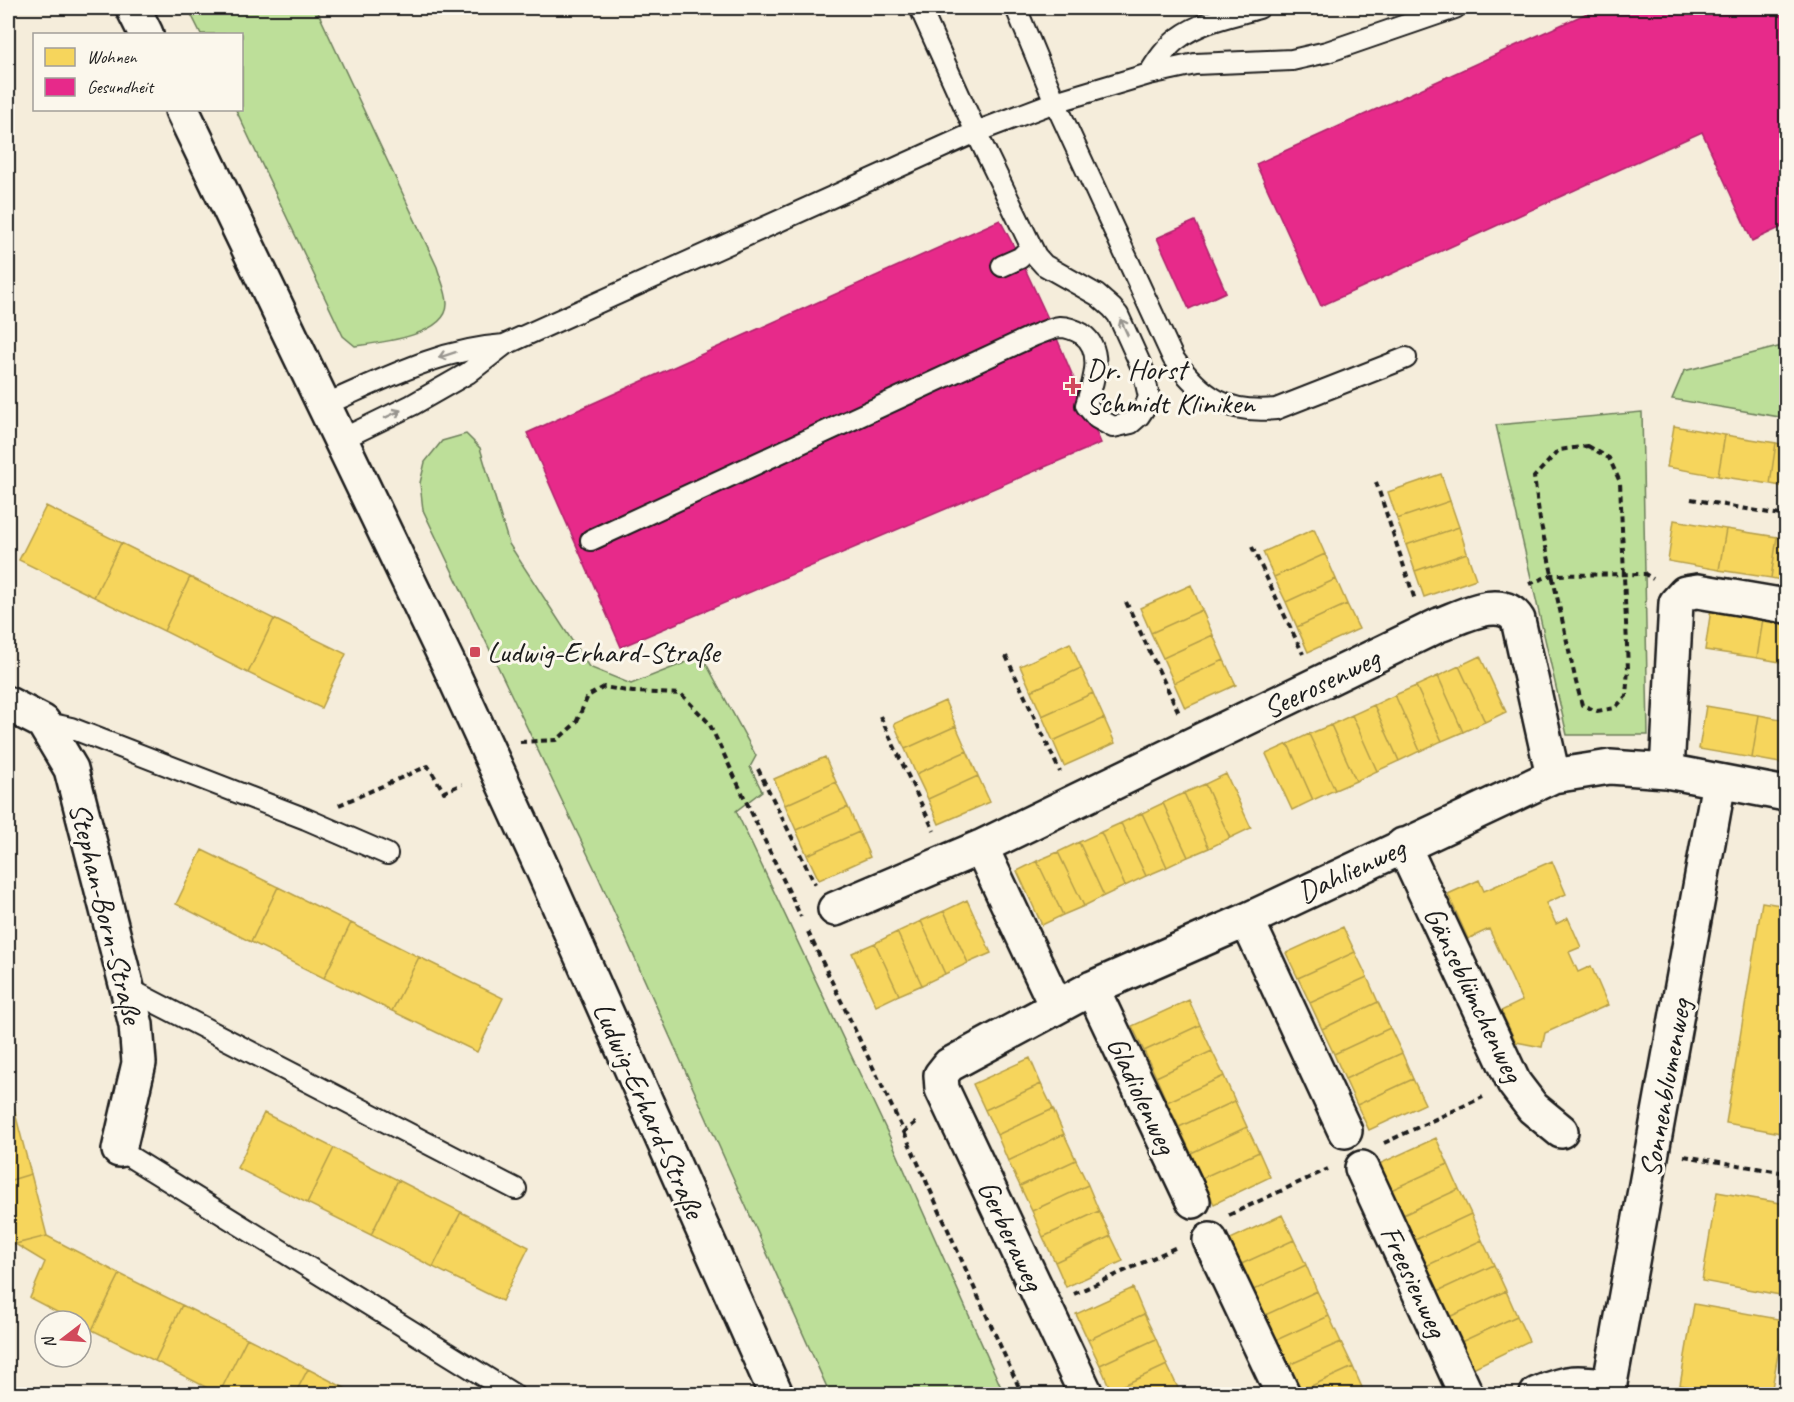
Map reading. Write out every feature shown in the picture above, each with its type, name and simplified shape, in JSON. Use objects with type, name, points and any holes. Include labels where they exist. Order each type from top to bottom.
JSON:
[{"type":"street","points":[[133,8],[146,33]]},
{"type":"street","name":"Ludwig-Erhard-Straße","points":[[182,111],[448,663],[543,870],[776,1395]]},
{"type":"street","points":[[1667,771],[1676,603],[1685,593],[1698,591],[1786,606]]},
{"type":"street","points":[[1497,608],[1514,613],[1518,620],[1553,776]]},
{"type":"street","name":"Seerosenweg","points":[[827,901],[949,862],[1426,632],[1482,610],[1497,608]]},
{"type":"street","points":[[8,704],[43,722]]},
{"type":"street","name":"Stephan-Born-Straße","points":[[43,722],[71,769],[136,1025],[139,1064],[119,1150]]},
{"type":"street","name":"Dahlienweg","points":[[940,1075],[949,1065],[1092,988],[1247,920],[1553,776],[1610,767],[1667,771],[1786,794]]},
{"type":"street","name":"Sonnenblumenweg","points":[[1609,1390],[1719,782]]},
{"type":"street","name":"Gänseblümchenweg","points":[[1403,845],[1514,1083],[1533,1108],[1561,1131]]},
{"type":"street","points":[[981,847],[1056,1006]]},
{"type":"street","points":[[1247,920],[1345,1131]]},
{"type":"street","name":"Gladiolenweg","points":[[1092,988],[1193,1202]]},
{"type":"street","name":"Gerberaweg","points":[[940,1075],[942,1089],[1086,1395]]},
{"type":"street","name":"Freesienweg","points":[[1362,1168],[1466,1395]]},
{"type":"street","points":[[1198,1241],[1283,1395]]},
{"type":"street","points":[[1537,1395],[1563,1383],[1585,1382],[1609,1390]]},
{"type":"lane","points":[[591,540],[1033,336],[1058,327],[1068,327],[1086,337],[1092,348],[1096,370],[1086,405],[1097,418],[1113,427],[1131,423],[1139,416],[1149,397],[1147,383],[1118,315],[1097,296],[1044,265],[1031,247],[920,8]]},
{"type":"lane","points":[[1016,8],[1055,102],[1173,358],[1185,375],[1207,394],[1226,405],[1254,411],[1276,409],[1406,358]]},
{"type":"lane","points":[[1149,74],[1161,54],[1180,37],[1207,24],[1259,8]]},
{"type":"lane","points":[[340,440],[412,405],[468,373],[504,345],[976,132],[1055,102],[1149,74],[1195,64],[1292,60],[1337,49],[1455,8]]},
{"type":"lane","points":[[1002,266],[1020,258],[1031,247]]},
{"type":"lane","points":[[324,405],[430,361],[465,350],[504,345]]},
{"type":"lane","points":[[43,722],[70,728],[306,819],[387,854]]},
{"type":"lane","points":[[127,988],[516,1189]]},
{"type":"lane","points":[[119,1150],[513,1394]]},
{"type":"path","points":[[1588,446],[1609,458],[1620,482],[1622,575],[1628,669],[1626,696],[1615,708],[1597,711],[1582,705],[1552,575],[1540,520],[1534,477],[1559,450],[1588,446]]},
{"type":"path","points":[[1376,482],[1426,632]]},
{"type":"path","points":[[1691,499],[1786,516]]},
{"type":"path","points":[[1252,547],[1318,684]]},
{"type":"path","points":[[1497,608],[1531,582],[1552,575],[1645,574],[1681,598]]},
{"type":"path","points":[[1126,602],[1194,744]]},
{"type":"path","points":[[1006,656],[1075,803]]},
{"type":"path","points":[[513,742],[557,740],[576,723],[588,696],[604,687],[633,693],[681,694]]},
{"type":"path","points":[[880,716],[949,862]]},
{"type":"path","points":[[306,819],[428,766],[444,792],[462,784]]},
{"type":"path","points":[[758,769],[827,901]]},
{"type":"path","points":[[904,1132],[1022,1395]]},
{"type":"path","points":[[1654,1151],[1786,1173]]},
{"type":"path","points":[[1068,1297],[1198,1241]]},
{"type":"green space","points":[[188,8],[316,8],[437,267],[447,304],[444,315],[436,324],[410,336],[366,345],[355,346],[343,336],[236,111],[243,111],[243,33],[200,33]]},
{"type":"green space","points":[[1786,345],[1786,418],[1672,399],[1684,371]]},
{"type":"green space","points":[[1642,412],[1648,735],[1567,735],[1496,425]]},
{"type":"green space","points":[[466,434],[480,448],[509,544],[589,667],[631,684],[702,656],[756,756],[750,767],[762,791],[736,811],[891,1140],[1004,1394],[830,1394],[598,876],[423,510],[420,483],[425,462],[442,441]]},
{"type":"building: Wohnen","points":[[1674,426],[1725,435],[1718,476],[1667,467]]},
{"type":"building: Wohnen","points":[[1725,435],[1776,443],[1770,484],[1718,476]]},
{"type":"building: Wohnen","points":[[1776,443],[1786,445],[1786,487],[1770,484]]},
{"type":"building: Wohnen","points":[[1441,474],[1450,501],[1397,519],[1388,492]]},
{"type":"building: Wohnen","points":[[1450,501],[1459,527],[1406,545],[1397,519]]},
{"type":"building: Wohnen","points":[[46,506],[121,543],[94,597],[19,560]]},
{"type":"building: Wohnen","points":[[1674,520],[1726,529],[1719,570],[1668,561]]},
{"type":"building: Wohnen","points":[[1459,527],[1467,553],[1415,571],[1406,545]]},
{"type":"building: Wohnen","points":[[1314,529],[1325,554],[1274,577],[1263,552]]},
{"type":"building: Wohnen","points":[[1726,529],[1777,537],[1771,578],[1719,570]]},
{"type":"building: Wohnen","points":[[1777,537],[1786,539],[1786,581],[1771,578]]},
{"type":"building: Wohnen","points":[[121,543],[190,577],[164,631],[94,597]]},
{"type":"building: Wohnen","points":[[1467,553],[1476,579],[1424,597],[1415,571]]},
{"type":"building: Wohnen","points":[[1325,554],[1336,579],[1286,602],[1274,577]]},
{"type":"building: Wohnen","points":[[190,577],[274,619],[248,673],[164,631]]},
{"type":"building: Wohnen","points":[[1336,579],[1347,604],[1297,627],[1286,602]]},
{"type":"building: Wohnen","points":[[1191,585],[1202,610],[1151,633],[1140,608]]},
{"type":"building: Wohnen","points":[[1347,604],[1359,629],[1308,652],[1297,627]]},
{"type":"building: Wohnen","points":[[1711,609],[1763,618],[1757,658],[1705,650]]},
{"type":"building: Wohnen","points":[[1202,610],[1213,635],[1163,658],[1151,633]]},
{"type":"building: Wohnen","points":[[1763,618],[1786,622],[1786,663],[1757,658]]},
{"type":"building: Wohnen","points":[[274,619],[346,654],[321,708],[248,673]]},
{"type":"building: Wohnen","points":[[1213,635],[1224,660],[1174,683],[1163,658]]},
{"type":"building: Wohnen","points":[[1070,643],[1081,668],[1031,691],[1020,666]]},
{"type":"building: Wohnen","points":[[1480,656],[1506,712],[1485,722],[1459,666]]},
{"type":"building: Wohnen","points":[[1224,660],[1236,685],[1185,708],[1174,683]]},
{"type":"building: Wohnen","points":[[1459,666],[1485,722],[1463,732],[1438,676]]},
{"type":"building: Wohnen","points":[[1081,668],[1093,693],[1042,716],[1031,691]]},
{"type":"building: Wohnen","points":[[1438,676],[1463,732],[1442,741],[1416,686]]},
{"type":"building: Wohnen","points":[[1416,686],[1442,741],[1420,751],[1395,695]]},
{"type":"building: Wohnen","points":[[1093,693],[1104,718],[1053,741],[1042,716]]},
{"type":"building: Wohnen","points":[[1395,695],[1420,751],[1399,761],[1374,705]]},
{"type":"building: Wohnen","points":[[945,701],[956,726],[905,749],[894,724]]},
{"type":"building: Wohnen","points":[[1374,705],[1399,761],[1377,771],[1352,715]]},
{"type":"building: Wohnen","points":[[1706,706],[1759,715],[1752,758],[1699,749]]},
{"type":"building: Wohnen","points":[[1352,715],[1377,771],[1356,781],[1331,725]]},
{"type":"building: Wohnen","points":[[1759,715],[1786,720],[1786,764],[1752,758]]},
{"type":"building: Wohnen","points":[[1104,718],[1115,743],[1064,766],[1053,741]]},
{"type":"building: Wohnen","points":[[1331,725],[1356,781],[1335,790],[1309,734]]},
{"type":"building: Wohnen","points":[[956,726],[967,751],[916,774],[905,749]]},
{"type":"building: Wohnen","points":[[1309,734],[1335,790],[1313,800],[1288,744]]},
{"type":"building: Wohnen","points":[[1288,744],[1313,800],[1292,810],[1266,754]]},
{"type":"building: Wohnen","points":[[967,751],[978,776],[928,799],[916,774]]},
{"type":"building: Wohnen","points":[[825,757],[836,782],[785,805],[774,779]]},
{"type":"building: Wohnen","points":[[1226,774],[1251,828],[1230,838],[1205,784]]},
{"type":"building: Wohnen","points":[[978,776],[990,802],[939,824],[928,799]]},
{"type":"building: Wohnen","points":[[836,782],[848,807],[796,830],[785,805]]},
{"type":"building: Wohnen","points":[[1205,784],[1230,838],[1209,848],[1184,793]]},
{"type":"building: Wohnen","points":[[1184,793],[1209,848],[1188,857],[1163,803]]},
{"type":"building: Wohnen","points":[[1163,803],[1188,857],[1167,867],[1142,813]]},
{"type":"building: Wohnen","points":[[848,807],[859,832],[807,855],[796,830]]},
{"type":"building: Wohnen","points":[[1142,813],[1167,867],[1146,876],[1121,823]]},
{"type":"building: Wohnen","points":[[1121,823],[1146,876],[1125,886],[1101,832]]},
{"type":"building: Wohnen","points":[[859,832],[870,857],[819,880],[807,855]]},
{"type":"building: Wohnen","points":[[1101,832],[1125,886],[1104,896],[1079,842]]},
{"type":"building: Wohnen","points":[[1079,842],[1104,896],[1084,906],[1058,852]]},
{"type":"building: Wohnen","points":[[202,850],[278,887],[251,942],[176,904]]},
{"type":"building: Wohnen","points":[[1058,852],[1084,906],[1063,915],[1037,861]]},
{"type":"building: Wohnen","points":[[1037,861],[1063,915],[1042,925],[1017,871]]},
{"type":"building: Wohnen","points":[[1552,861],[1566,894],[1546,903],[1556,924],[1568,918],[1581,947],[1569,952],[1578,972],[1591,966],[1608,1005],[1545,1033],[1542,1047],[1516,1042],[1501,1011],[1522,1001],[1489,929],[1468,939],[1448,894],[1479,880],[1484,891]]},
{"type":"building: Wohnen","points":[[278,887],[351,923],[324,978],[251,942]]},
{"type":"building: Wohnen","points":[[967,900],[991,953],[968,963],[944,911]]},
{"type":"building: Wohnen","points":[[1762,902],[1786,906],[1786,1134],[1726,1123]]},
{"type":"building: Wohnen","points":[[944,911],[968,963],[945,974],[921,921]]},
{"type":"building: Wohnen","points":[[921,921],[945,974],[922,985],[897,932]]},
{"type":"building: Wohnen","points":[[351,923],[419,957],[392,1011],[324,978]]},
{"type":"building: Wohnen","points":[[1343,927],[1355,952],[1298,978],[1286,953]]},
{"type":"building: Wohnen","points":[[897,932],[922,985],[899,995],[875,943]]},
{"type":"building: Wohnen","points":[[875,943],[899,995],[876,1006],[852,953]]},
{"type":"building: Wohnen","points":[[1355,952],[1367,977],[1310,1003],[1298,978]]},
{"type":"building: Wohnen","points":[[419,957],[503,998],[477,1052],[392,1011]]},
{"type":"building: Wohnen","points":[[1367,977],[1378,1002],[1322,1029],[1310,1003]]},
{"type":"building: Wohnen","points":[[1189,1000],[1200,1025],[1144,1051],[1132,1026]]},
{"type":"building: Wohnen","points":[[1378,1002],[1390,1028],[1334,1054],[1322,1029]]},
{"type":"building: Wohnen","points":[[1200,1025],[1212,1051],[1156,1077],[1144,1051]]},
{"type":"building: Wohnen","points":[[1390,1028],[1402,1053],[1345,1079],[1334,1054]]},
{"type":"building: Wohnen","points":[[1212,1051],[1224,1076],[1167,1102],[1156,1077]]},
{"type":"building: Wohnen","points":[[1402,1053],[1413,1079],[1357,1105],[1345,1079]]},
{"type":"building: Wohnen","points":[[1030,1058],[1041,1084],[985,1110],[973,1084]]},
{"type":"building: Wohnen","points":[[1224,1076],[1235,1101],[1179,1127],[1167,1102]]},
{"type":"building: Wohnen","points":[[1413,1079],[1425,1104],[1369,1130],[1357,1105]]},
{"type":"building: Wohnen","points":[[1041,1084],[1053,1109],[997,1135],[985,1110]]},
{"type":"building: Wohnen","points":[[1235,1101],[1247,1127],[1191,1153],[1179,1127]]},
{"type":"building: Wohnen","points":[[14,1109],[31,1174],[8,1181],[8,1111]]},
{"type":"building: Wohnen","points":[[1053,1109],[1064,1134],[1008,1161],[997,1135]]},
{"type":"building: Wohnen","points":[[264,1113],[334,1148],[307,1203],[237,1168]]},
{"type":"building: Wohnen","points":[[1247,1127],[1259,1152],[1202,1178],[1191,1153]]},
{"type":"building: Wohnen","points":[[1064,1134],[1076,1160],[1020,1186],[1008,1161]]},
{"type":"building: Wohnen","points":[[1436,1138],[1448,1164],[1391,1190],[1379,1164]]},
{"type":"building: Wohnen","points":[[334,1148],[398,1180],[371,1235],[307,1203]]},
{"type":"building: Wohnen","points":[[1259,1152],[1270,1177],[1214,1204],[1202,1178]]},
{"type":"building: Wohnen","points":[[1076,1160],[1088,1185],[1032,1211],[1020,1186]]},
{"type":"building: Wohnen","points":[[1448,1164],[1459,1189],[1403,1215],[1391,1190]]},
{"type":"building: Wohnen","points":[[31,1174],[47,1236],[8,1246],[8,1181]]},
{"type":"building: Wohnen","points":[[398,1180],[461,1212],[433,1267],[371,1235]]},
{"type":"building: Wohnen","points":[[1088,1185],[1099,1211],[1043,1237],[1032,1211]]},
{"type":"building: Wohnen","points":[[1459,1189],[1471,1214],[1415,1240],[1403,1215]]},
{"type":"building: Wohnen","points":[[1717,1192],[1786,1204],[1786,1296],[1702,1281]]},
{"type":"building: Wohnen","points":[[1099,1211],[1111,1236],[1055,1262],[1043,1237]]},
{"type":"building: Wohnen","points":[[461,1212],[529,1247],[502,1301],[433,1267]]},
{"type":"building: Wohnen","points":[[1471,1214],[1482,1240],[1426,1266],[1415,1240]]},
{"type":"building: Wohnen","points":[[1282,1215],[1294,1240],[1237,1266],[1226,1241]]},
{"type":"building: Wohnen","points":[[47,1236],[120,1274],[93,1328],[93,1309],[51,1309],[30,1298],[45,1262],[15,1244]]},
{"type":"building: Wohnen","points":[[1111,1236],[1123,1261],[1066,1287],[1055,1262]]},
{"type":"building: Wohnen","points":[[1294,1240],[1306,1265],[1249,1292],[1237,1266]]},
{"type":"building: Wohnen","points":[[1482,1240],[1494,1265],[1438,1291],[1426,1266]]},
{"type":"building: Wohnen","points":[[1306,1265],[1317,1291],[1261,1317],[1249,1292]]},
{"type":"building: Wohnen","points":[[1494,1265],[1506,1291],[1449,1317],[1438,1291]]},
{"type":"building: Wohnen","points":[[120,1274],[182,1305],[155,1361],[93,1330]]},
{"type":"building: Wohnen","points":[[1133,1288],[1144,1314],[1088,1340],[1076,1314]]},
{"type":"building: Wohnen","points":[[1317,1291],[1329,1316],[1272,1342],[1261,1317]]},
{"type":"building: Wohnen","points":[[1506,1291],[1517,1316],[1461,1342],[1449,1317]]},
{"type":"building: Wohnen","points":[[1694,1304],[1784,1320],[1771,1394],[1734,1394],[1680,1385]]},
{"type":"building: Wohnen","points":[[182,1305],[247,1338],[219,1394],[155,1361]]},
{"type":"building: Wohnen","points":[[1144,1314],[1156,1339],[1100,1365],[1088,1340]]},
{"type":"building: Wohnen","points":[[1329,1316],[1341,1342],[1284,1367],[1272,1342]]},
{"type":"building: Wohnen","points":[[1517,1316],[1529,1341],[1473,1368],[1461,1342]]},
{"type":"building: Wohnen","points":[[247,1338],[308,1369],[295,1394],[219,1394]]},
{"type":"building: Wohnen","points":[[1156,1339],[1167,1365],[1111,1391],[1100,1365]]},
{"type":"building: Wohnen","points":[[1341,1342],[1353,1367],[1296,1393],[1284,1367]]},
{"type":"building: Wohnen","points":[[1167,1365],[1179,1390],[1169,1394],[1113,1394],[1111,1391]]},
{"type":"building: Wohnen","points":[[1353,1367],[1364,1392],[1359,1394],[1296,1393]]},
{"type":"building: Wohnen","points":[[308,1369],[356,1394],[295,1394]]},
{"type":"building: Wohnen","points":[[1680,1385],[1734,1394],[1679,1394]]},
{"type":"building: Gesundheit","points":[[1598,8],[1786,8],[1786,225],[1752,241],[1702,132],[1321,306],[1256,164]]},
{"type":"building: Gesundheit","points":[[1000,220],[1053,329],[1101,443],[621,647],[527,433]]},
{"type":"building: Gesundheit","points":[[1195,221],[1226,292],[1189,309],[1157,238]]},
{"type":"place","name":"Dr. Horst Schmidt Kliniken","points":[[1073,386]]},
{"type":"place","name":"Ludwig-Erhard-Straße","points":[[475,652]]}]
